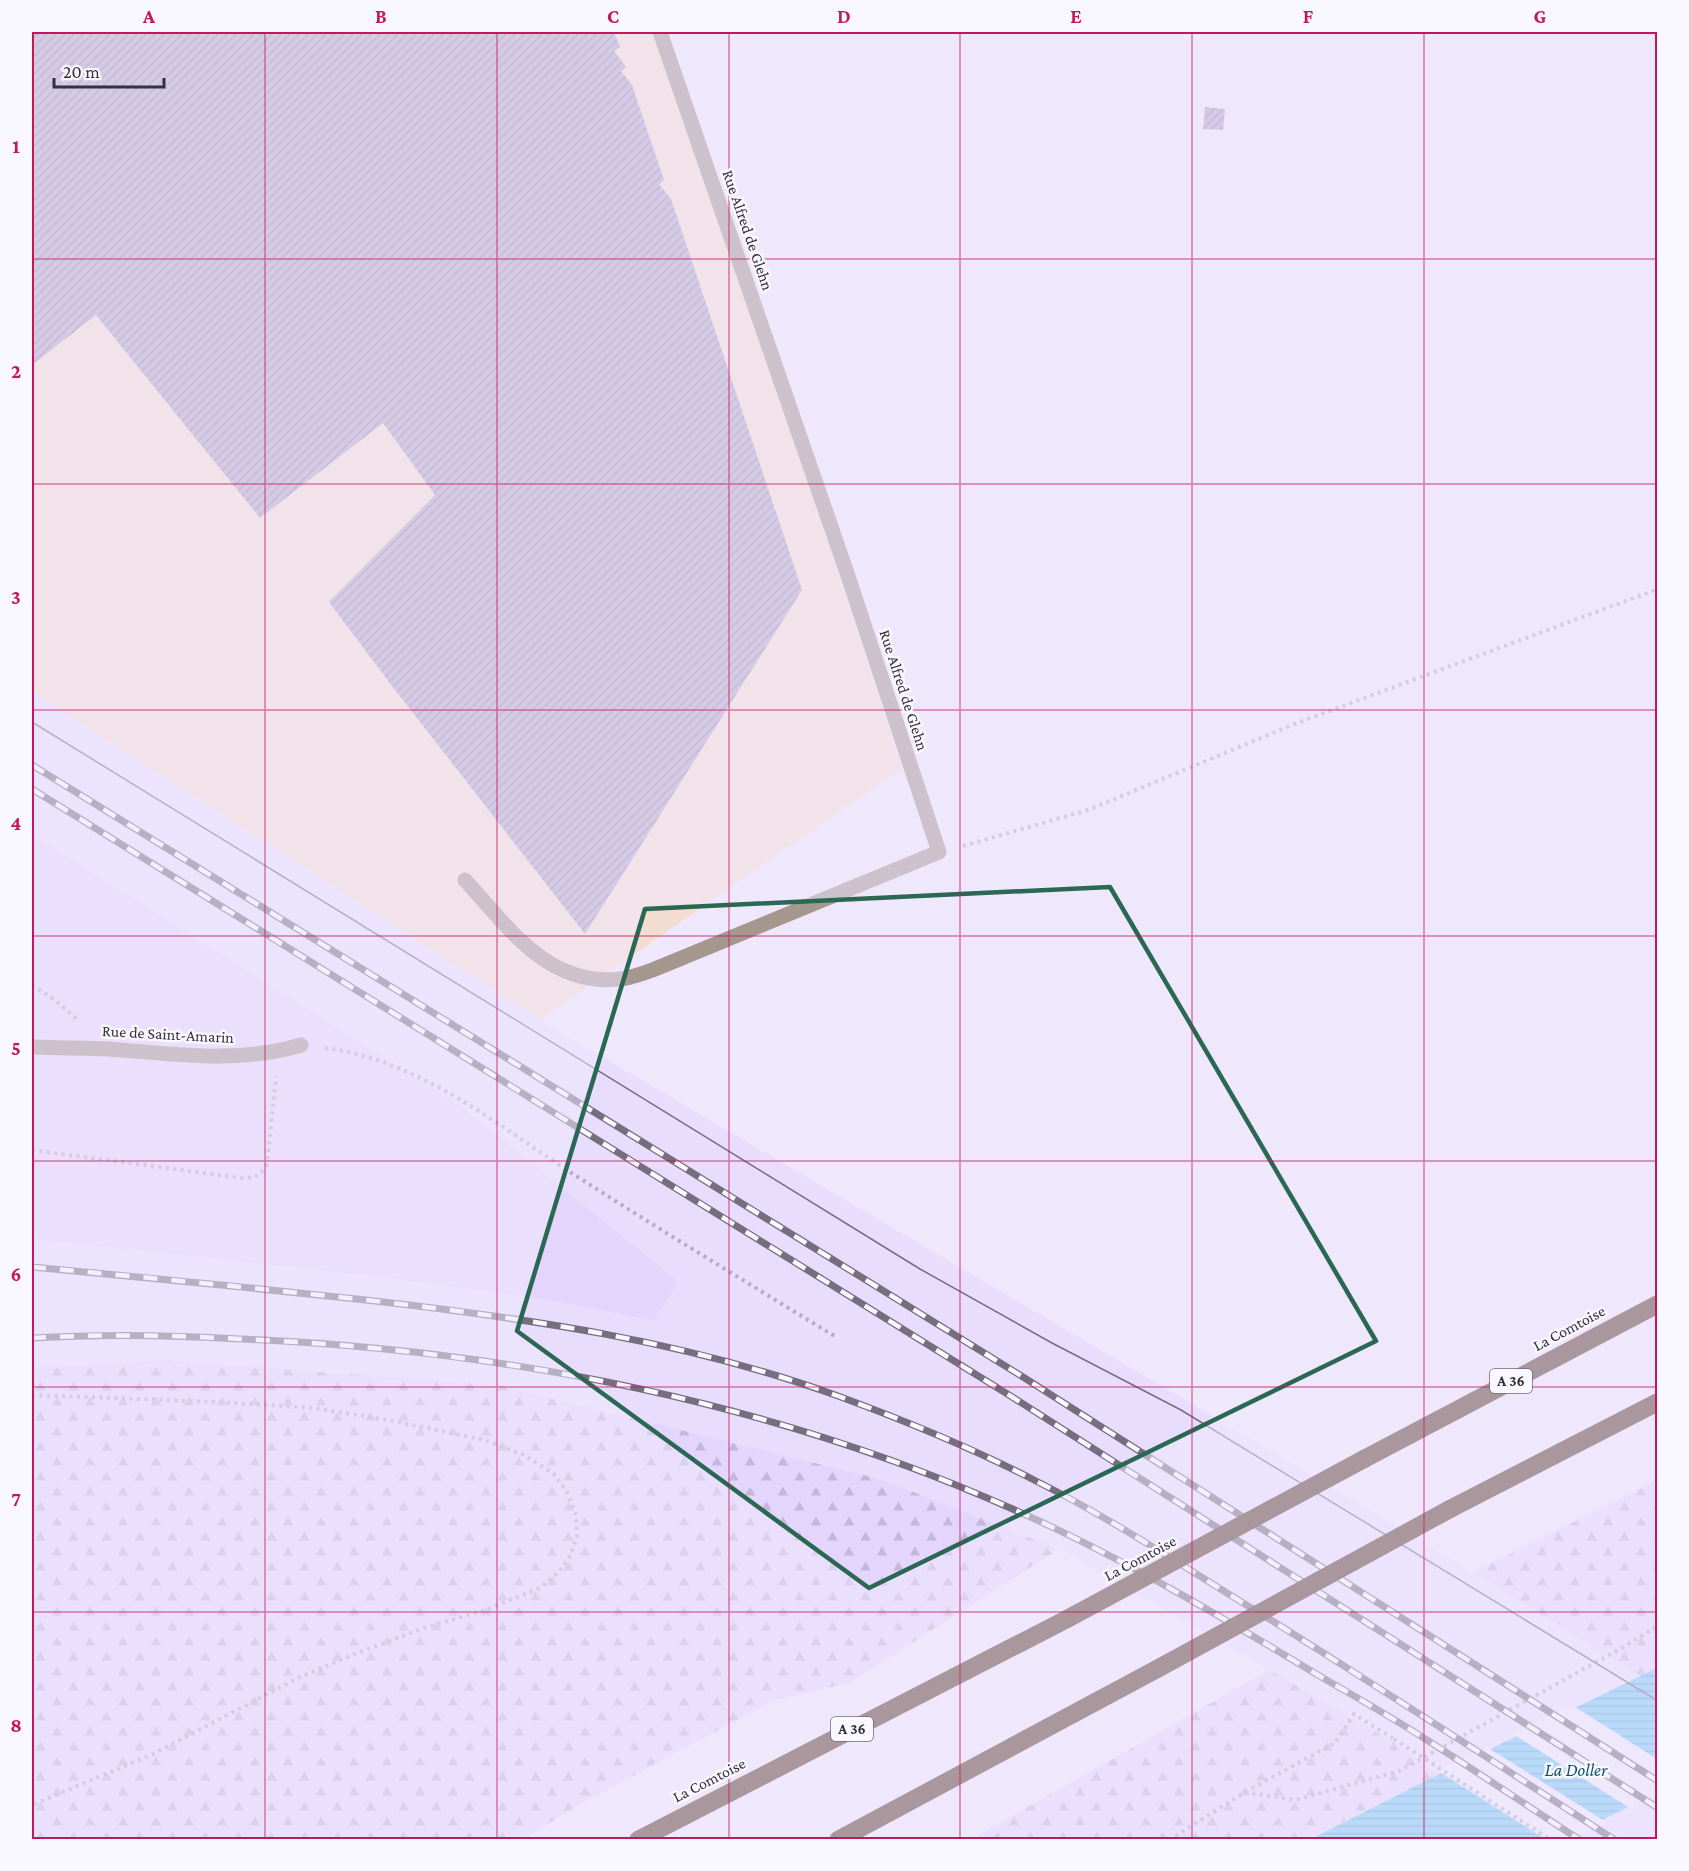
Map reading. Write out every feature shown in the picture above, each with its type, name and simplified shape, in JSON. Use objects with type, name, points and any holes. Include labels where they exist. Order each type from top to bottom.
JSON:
[{"type":"highway","name":"La Comtoise","points":[[638,1839],[1067,1619],[1658,1304]]},
{"type":"highway","points":[[838,1839],[1450,1509],[1658,1402]]},
{"type":"lane","name":"Rue Alfred de Glehn","points":[[660,32],[839,550],[939,852]]},
{"type":"lane","points":[[465,880],[524,945],[544,959],[580,978],[622,979],[655,969],[939,852]]},
{"type":"lane","name":"Rue de Saint-Amarin","points":[[32,1047],[250,1056],[279,1052],[301,1045]]},
{"type":"path","points":[[939,852],[1088,810],[1297,723],[1658,589]]},
{"type":"path","points":[[32,985],[64,1008],[106,1049]]},
{"type":"path","points":[[301,1045],[342,1050],[375,1059],[404,1069],[440,1086],[580,1179],[836,1337]]},
{"type":"path","points":[[32,1150],[254,1178],[262,1173],[267,1164],[279,1052]]},
{"type":"path","points":[[32,1395],[208,1401],[313,1408],[388,1420],[485,1440],[524,1455],[554,1474],[567,1492],[576,1515],[577,1536],[570,1556],[559,1572],[540,1588],[485,1610],[421,1629],[337,1661],[298,1678],[153,1754],[32,1805]]},
{"type":"path","points":[[1245,1792],[1295,1800],[1399,1771],[1658,1626]]},
{"type":"path","points":[[1169,1839],[1245,1792],[1335,1743],[1354,1714],[1551,1839]]},
{"type":"highlighted area","points":[[1110,887],[1376,1341],[869,1588],[517,1331],[645,909]]},
{"type":"shaded area","points":[[32,32],[660,32],[902,768],[540,1020],[32,692]]},
{"type":"shaded area","points":[[32,692],[540,1020],[1282,1457],[1657,1683],[1657,1839],[1542,1839],[1395,1743],[1059,1549],[880,1479],[498,1385],[166,1360],[32,1368],[32,1239],[381,1277],[542,1299],[653,1321],[678,1281],[462,1107],[32,835]]},
{"type":"green space","points":[[32,835],[462,1107],[678,1281],[654,1321],[542,1299],[381,1277],[32,1239]]},
{"type":"green space","points":[[166,1360],[498,1385],[880,1479],[1059,1549],[849,1683],[775,1700],[582,1803],[524,1839],[32,1839],[32,1368]]},
{"type":"green space","points":[[1657,1480],[1657,1686],[1474,1572]]},
{"type":"green space","points":[[1269,1670],[1395,1743],[1439,1774],[1309,1839],[970,1840]]},
{"type":"water","name":"La Doller","points":[[1657,1668],[1657,1793],[1563,1839],[1309,1840],[1439,1774]]},
{"type":"pier","points":[[1572,1705],[1657,1759],[1658,1796],[1631,1809],[1513,1734]]},
{"type":"pier","points":[[1487,1747],[1606,1822],[1570,1840],[1545,1839],[1438,1771]]},
{"type":"building","points":[[32,32],[614,32],[620,47],[614,51],[626,67],[621,71],[632,85],[664,180],[659,184],[671,199],[802,590],[585,934],[329,602],[435,495],[383,423],[260,518],[96,315],[32,365]]},
{"type":"building","points":[[1205,107],[1225,109],[1223,130],[1203,129]]},
{"type":"tram line","points":[[32,722],[920,1269],[1052,1343],[1181,1410],[1658,1701]]},
{"type":"railway","points":[[32,765],[1023,1377],[1658,1781]]},
{"type":"railway","points":[[32,789],[1009,1395],[1658,1808]]},
{"type":"railway","points":[[32,1267],[366,1300],[546,1324],[605,1334],[723,1360],[838,1396],[963,1446],[1066,1496],[1310,1644],[1615,1840]]},
{"type":"railway","points":[[32,1338],[110,1336],[214,1338],[341,1345],[441,1355],[542,1370],[641,1389],[740,1413],[837,1442],[933,1476],[1026,1515],[1101,1551],[1211,1611],[1394,1720],[1580,1840]]}]
